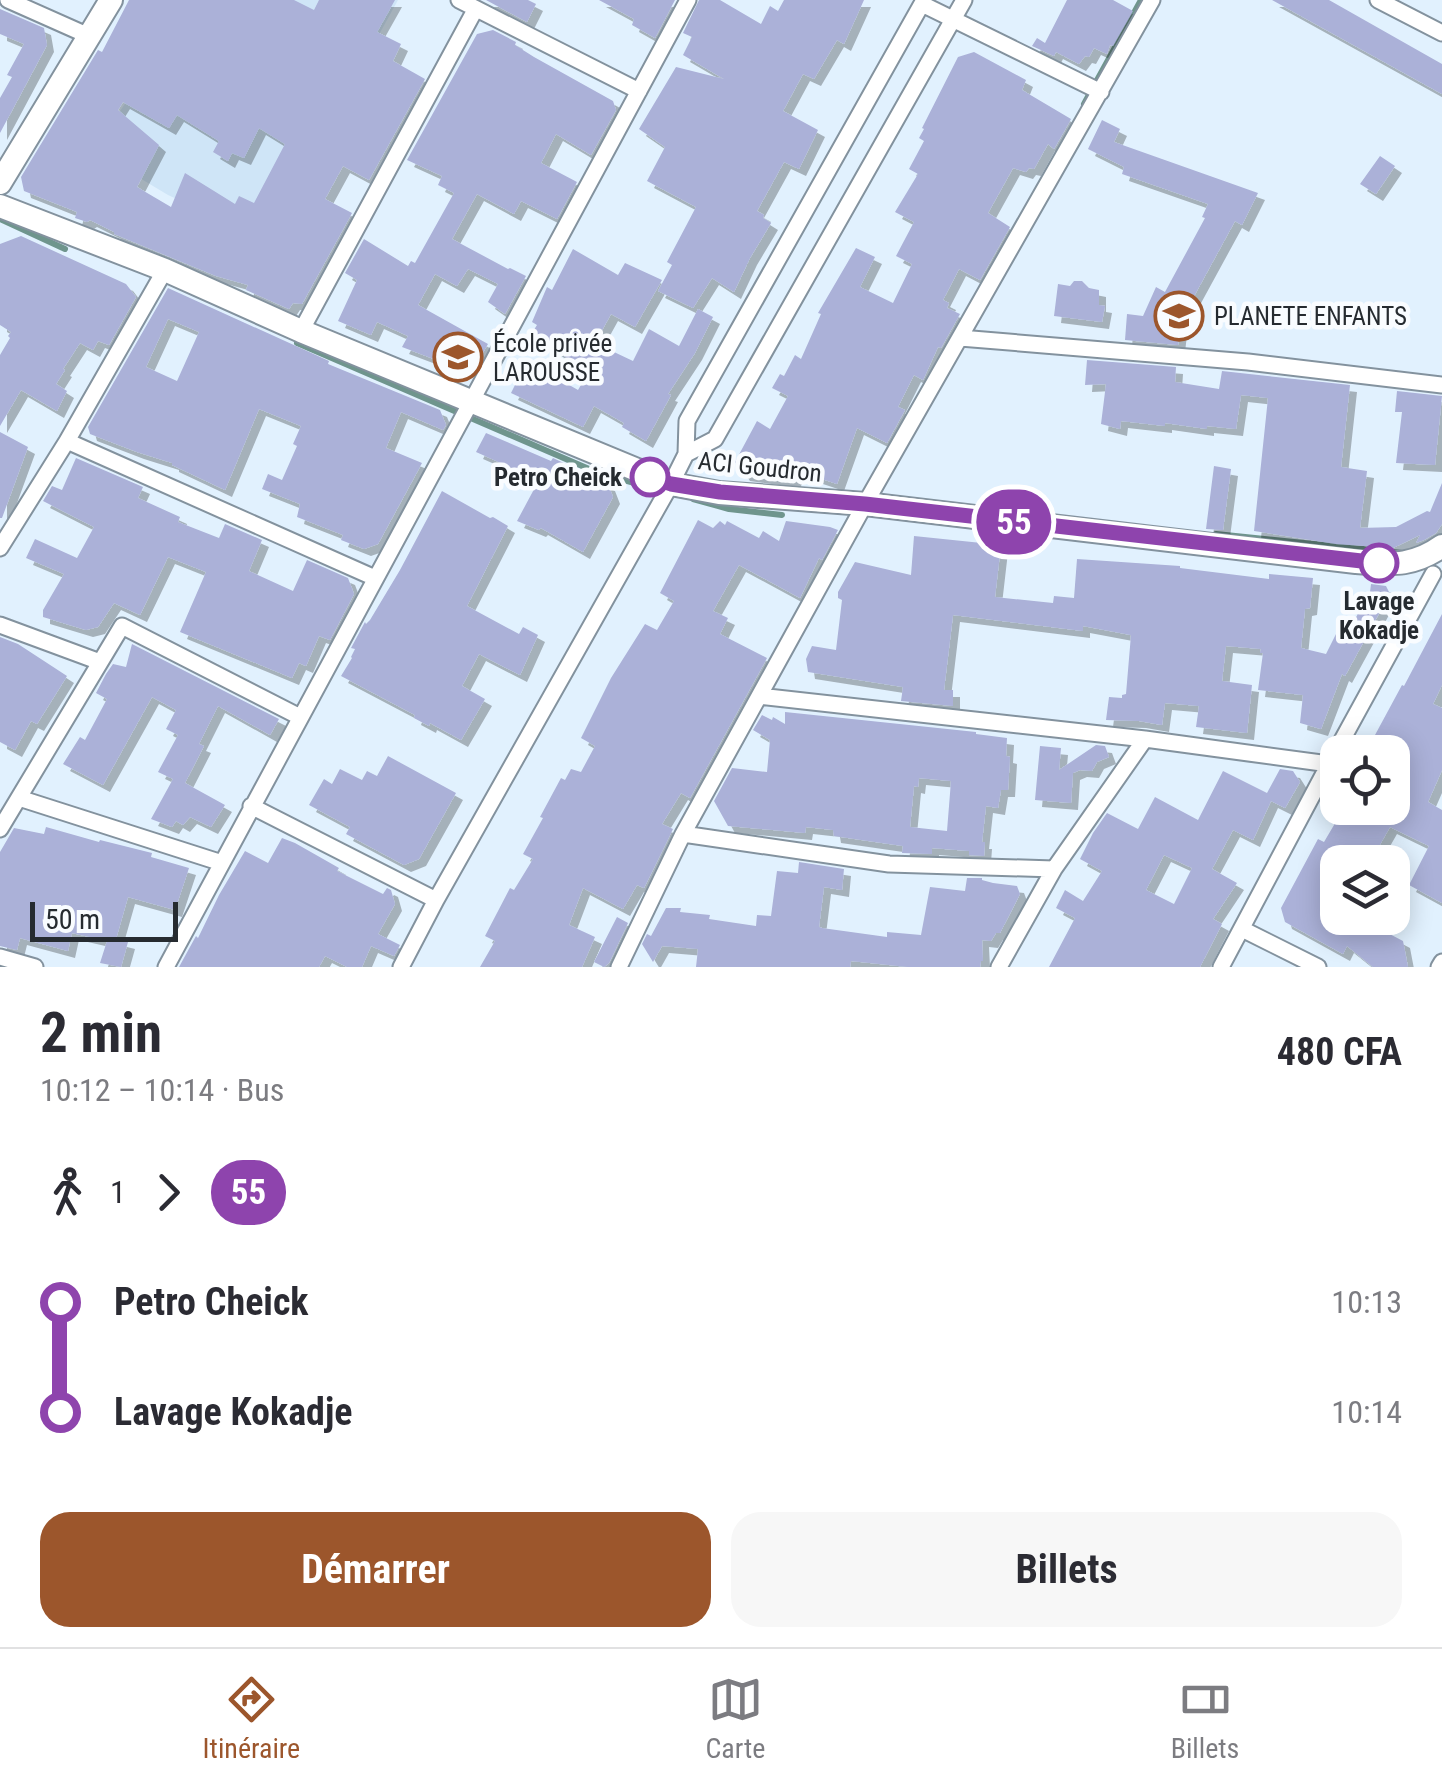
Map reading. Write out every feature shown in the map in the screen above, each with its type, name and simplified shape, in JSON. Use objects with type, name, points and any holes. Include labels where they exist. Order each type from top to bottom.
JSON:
[{"type":"street","points":[[8,0],[90,36]]},
{"type":"street","points":[[0,184],[111,0]]},
{"type":"street","points":[[458,0],[639,91]]},
{"type":"street","points":[[166,967],[688,0]]},
{"type":"street","points":[[686,454],[716,439],[964,0]]},
{"type":"street","points":[[620,967],[683,834],[865,504],[1152,0]]},
{"type":"street","points":[[1378,0],[1442,34]]},
{"type":"street","points":[[400,967],[671,484],[686,454],[687,422],[923,2],[1101,92]]},
{"type":"street","points":[[301,331],[475,10]]},
{"type":"street","name":"ACI Goudron","points":[[0,206],[166,270],[301,331],[671,484],[1430,569],[1429,556],[1442,546]]},
{"type":"street","points":[[0,548],[166,270]]},
{"type":"street","points":[[960,338],[1248,362],[1442,384]]},
{"type":"street","points":[[67,441],[376,578]]},
{"type":"street","points":[[1344,735],[1430,569]]},
{"type":"street","points":[[0,626],[100,662]]},
{"type":"street","points":[[0,828],[122,626],[300,717]]},
{"type":"street","points":[[760,696],[1320,763]]},
{"type":"street","points":[[999,967],[1054,869],[1145,740]]},
{"type":"street","points":[[1221,967],[1320,781]]},
{"type":"street","points":[[19,798],[222,863]]},
{"type":"street","points":[[251,806],[436,900]]},
{"type":"street","points":[[683,834],[889,864],[1054,869]]},
{"type":"street","points":[[1242,929],[1318,967]]},
{"type":"street","points":[[0,957],[35,967]]},
{"type":"shaded area","points":[[197,0],[398,0],[266,240],[168,195],[93,150]]},
{"type":"building","points":[[129,0],[294,0],[314,10],[319,0],[395,0],[377,32],[401,44],[393,61],[425,79],[369,180],[343,166],[325,199],[352,213],[302,304],[293,303],[289,309],[246,290],[248,285],[216,276],[114,234],[90,220],[75,218],[77,212],[24,191],[21,177],[98,50],[102,52]],"holes":[[[123,102],[169,128],[177,115],[219,141],[213,152],[228,161],[232,153],[244,158],[259,128],[285,144],[254,203],[239,196],[235,204],[185,173],[171,207],[137,187],[159,145],[118,110]]]},
{"type":"building","points":[[486,0],[528,0],[536,4],[527,22]]},
{"type":"building","points":[[599,0],[675,0],[655,38],[632,25],[634,19]]},
{"type":"building","points":[[699,0],[720,0],[761,24],[770,6],[778,11],[784,0],[864,0],[844,44],[837,40],[814,79],[803,74],[783,111],[818,130],[799,169],[784,162],[757,211],[771,223],[734,292],[712,278],[693,308],[658,291],[672,265],[667,262],[696,207],[647,181],[665,147],[639,129],[676,67],[724,79],[683,55],[692,37],[683,33]]},
{"type":"building","points":[[1067,0],[1113,0],[1133,11],[1107,54],[1094,48],[1079,64],[1032,46],[1037,38],[1045,43]]},
{"type":"building","points":[[1272,0],[1329,0],[1442,64],[1442,94]]},
{"type":"building","points":[[0,9],[44,28],[47,45],[0,133],[0,98],[24,44],[0,34]]},
{"type":"building","points":[[493,30],[613,101],[616,110],[591,155],[556,134],[541,163],[577,182],[557,219],[521,201],[514,214],[477,194],[452,239],[526,276],[505,314],[488,302],[498,284],[468,269],[457,286],[435,274],[418,305],[488,344],[475,366],[463,370],[402,347],[408,336],[377,322],[371,335],[338,321],[357,280],[345,273],[364,239],[408,266],[411,261],[415,263],[454,193],[438,185],[442,176],[407,160],[477,34]]},
{"type":"building","points":[[974,52],[1026,80],[1022,90],[1071,119],[1054,149],[1048,144],[1034,169],[1026,172],[1013,168],[988,213],[1010,227],[980,280],[959,269],[943,300],[949,303],[947,308],[960,314],[941,348],[938,347],[923,380],[914,375],[898,407],[905,410],[887,443],[857,428],[837,484],[798,471],[793,481],[743,474],[735,462],[757,421],[770,429],[788,396],[772,388],[795,355],[801,359],[821,314],[818,313],[856,248],[875,257],[860,287],[893,303],[912,264],[896,256],[914,222],[895,212],[918,174],[909,169],[924,141],[919,138],[922,128],[958,57]]},
{"type":"building","points":[[1102,120],[1120,129],[1114,142],[1258,193],[1242,225],[1235,221],[1181,320],[1178,345],[1125,340],[1127,314],[1143,316],[1156,287],[1165,292],[1205,218],[1202,217],[1208,204],[1122,174],[1124,167],[1088,149]]},
{"type":"building","points":[[1380,156],[1395,166],[1376,194],[1360,184]]},
{"type":"building","points":[[21,236],[126,284],[136,297],[109,345],[98,341],[93,350],[80,343],[56,384],[67,391],[57,411],[21,390],[0,426],[0,355],[11,332],[0,325],[0,244]]},
{"type":"building","points":[[573,249],[618,275],[625,263],[662,280],[635,327],[611,314],[595,343],[633,361],[649,329],[679,346],[698,309],[713,317],[646,441],[594,406],[583,427],[511,393],[527,361],[578,390],[588,373],[532,333],[537,325],[532,322],[547,287],[552,290]]},
{"type":"building","points":[[1074,281],[1099,290],[1099,305],[1105,306],[1102,322],[1054,316],[1058,284],[1070,286]]},
{"type":"building","points":[[168,288],[329,361],[328,364],[440,410],[446,425],[443,430],[401,412],[386,448],[422,463],[378,544],[364,549],[341,540],[343,535],[297,517],[300,504],[262,489],[268,474],[282,480],[301,426],[259,409],[225,490],[172,463],[90,434],[88,427]],"holes":[[[168,319],[199,332],[177,381],[146,367]]]},
{"type":"building","points":[[1087,360],[1176,367],[1175,382],[1219,389],[1222,371],[1350,385],[1341,467],[1367,471],[1360,528],[1396,527],[1430,512],[1442,483],[1442,524],[1424,540],[1416,543],[1420,535],[1393,548],[1254,531],[1268,398],[1241,395],[1236,429],[1121,421],[1120,429],[1101,424],[1106,384],[1085,385]]},
{"type":"building","points":[[1397,391],[1442,396],[1435,465],[1396,463],[1402,412],[1395,412]]},
{"type":"building","points":[[0,432],[28,447],[2,518],[0,518]]},
{"type":"building","points":[[486,433],[608,484],[613,497],[583,552],[541,528],[517,521],[539,480],[476,452]]},
{"type":"building","points":[[76,458],[143,487],[138,498],[180,517],[178,522],[219,538],[225,524],[262,540],[249,571],[293,591],[307,560],[348,578],[354,594],[330,640],[319,636],[306,666],[299,663],[292,678],[180,632],[206,572],[168,557],[140,615],[114,603],[98,627],[86,630],[43,617],[43,610],[64,574],[26,558],[35,539],[77,558],[94,527],[43,501],[52,486],[62,490]]},
{"type":"building","points":[[1214,466],[1231,469],[1223,530],[1206,529]]},
{"type":"building","points":[[442,491],[508,526],[467,606],[519,634],[523,627],[538,635],[520,675],[479,654],[462,686],[485,699],[461,740],[341,676],[365,622],[370,620],[400,570]]},
{"type":"building","points":[[698,520],[713,528],[720,521],[725,525],[727,521],[759,538],[763,531],[779,541],[786,521],[838,530],[800,598],[739,565],[713,611],[728,618],[720,634],[767,658],[690,798],[681,793],[662,824],[673,829],[644,888],[637,885],[623,909],[583,888],[569,925],[595,937],[582,967],[480,967],[495,941],[485,936],[510,888],[514,890],[533,859],[523,854],[543,818],[540,817],[561,778],[565,780],[571,769],[581,772],[595,746],[581,738],[611,678],[645,624],[657,630],[674,601],[660,593]]},
{"type":"building","points":[[914,536],[1001,545],[995,597],[1053,603],[1054,596],[1074,598],[1077,559],[1180,566],[1269,579],[1269,574],[1313,578],[1301,648],[1326,654],[1340,626],[1349,630],[1371,584],[1386,586],[1399,612],[1382,608],[1345,676],[1342,674],[1321,729],[1300,723],[1303,695],[1258,690],[1261,649],[1226,646],[1222,681],[1252,685],[1247,733],[1196,727],[1199,706],[1165,703],[1162,725],[1106,720],[1109,697],[1122,698],[1126,694],[1131,635],[1083,626],[1083,631],[953,615],[944,690],[953,690],[953,706],[901,701],[903,687],[808,672],[806,659],[812,646],[836,650],[842,600],[838,592],[855,562],[911,575]]},
{"type":"building","points":[[1442,614],[1442,685],[1433,704],[1442,708],[1442,770],[1428,802],[1442,810],[1442,903],[1410,886],[1429,846],[1390,827],[1380,845],[1320,845],[1320,935],[1392,935],[1403,941],[1408,967],[1373,967],[1347,946],[1343,954],[1285,922],[1281,908],[1318,839],[1324,842],[1334,825],[1410,825],[1410,735],[1375,735]]},
{"type":"building","points":[[0,637],[18,644],[67,676],[37,724],[31,721],[15,750],[0,742]]},
{"type":"building","points":[[132,644],[279,719],[270,735],[218,706],[185,783],[225,805],[211,827],[190,817],[183,825],[176,821],[172,827],[151,819],[173,779],[158,772],[178,735],[166,729],[176,710],[152,697],[103,785],[63,764],[80,737],[85,740],[107,699],[96,693],[106,674],[113,664],[126,667]]},
{"type":"building","points":[[785,712],[1007,738],[1008,790],[1001,790],[998,808],[986,806],[984,856],[932,848],[932,854],[902,853],[903,846],[834,836],[833,830],[806,827],[805,833],[728,826],[714,801],[732,768],[767,772],[770,740],[753,730],[762,715],[785,724]],"holes":[[[919,778],[951,781],[947,831],[910,827],[914,786],[918,787]]]},
{"type":"building","points":[[1096,745],[1105,746],[1109,757],[1097,762],[1092,771],[1073,773],[1071,803],[1035,800],[1040,746],[1061,748],[1059,770]]},
{"type":"building","points":[[388,756],[456,793],[419,859],[404,865],[346,834],[350,827],[309,805],[324,779],[332,784],[340,769],[362,780],[367,771],[377,776]]},
{"type":"building","points":[[1280,769],[1293,771],[1300,782],[1285,808],[1271,801],[1253,840],[1233,830],[1212,869],[1237,883],[1213,919],[1222,924],[1200,967],[1049,967],[1075,918],[1056,908],[1065,890],[1083,901],[1102,871],[1080,859],[1107,813],[1138,829],[1155,797],[1198,820],[1223,771],[1267,793]],"holes":[[[1164,855],[1192,868],[1174,904],[1146,890]]]},
{"type":"building","points":[[46,827],[152,853],[151,857],[189,868],[175,910],[128,897],[116,939],[128,942],[121,967],[100,963],[107,941],[72,933],[68,951],[20,938],[17,950],[0,946],[0,852],[14,828],[44,834]]},
{"type":"building","points":[[282,838],[383,894],[387,888],[391,890],[395,904],[378,934],[400,945],[394,956],[371,946],[362,967],[347,967],[325,956],[319,967],[179,967],[245,851],[268,863]]},
{"type":"building","points":[[799,862],[844,869],[842,890],[824,887],[819,927],[822,928],[887,937],[887,932],[921,935],[930,887],[965,891],[967,878],[1017,886],[1020,894],[1000,933],[991,941],[982,940],[980,967],[908,967],[851,961],[850,967],[696,967],[698,949],[662,946],[653,962],[642,944],[647,934],[651,936],[666,908],[756,926],[757,915],[771,916],[777,871],[798,873]]},
{"type":"building","points":[[617,917],[628,923],[604,967],[594,962]]},
{"type":"waterway","points":[[1084,104],[1141,0]]},
{"type":"waterway","points":[[0,219],[65,249]]},
{"type":"waterway","points":[[297,343],[596,472],[652,488]]},
{"type":"waterway","points":[[693,499],[729,509],[782,515]]},
{"type":"waterway","points":[[1216,534],[1402,553]]},
{"type":"bus line","name":"55","points":[[650,477],[720,492],[865,504],[1379,563]]},
{"type":"place","name":"PLANETE ENFANTS","points":[[1179,316]]},
{"type":"place","name":"École privée LAROUSSE","points":[[458,357]]},
{"type":"place","name":"Petro Cheick","points":[[650,477]]},
{"type":"place","name":"Lavage Kokadje","points":[[1379,563]]}]
